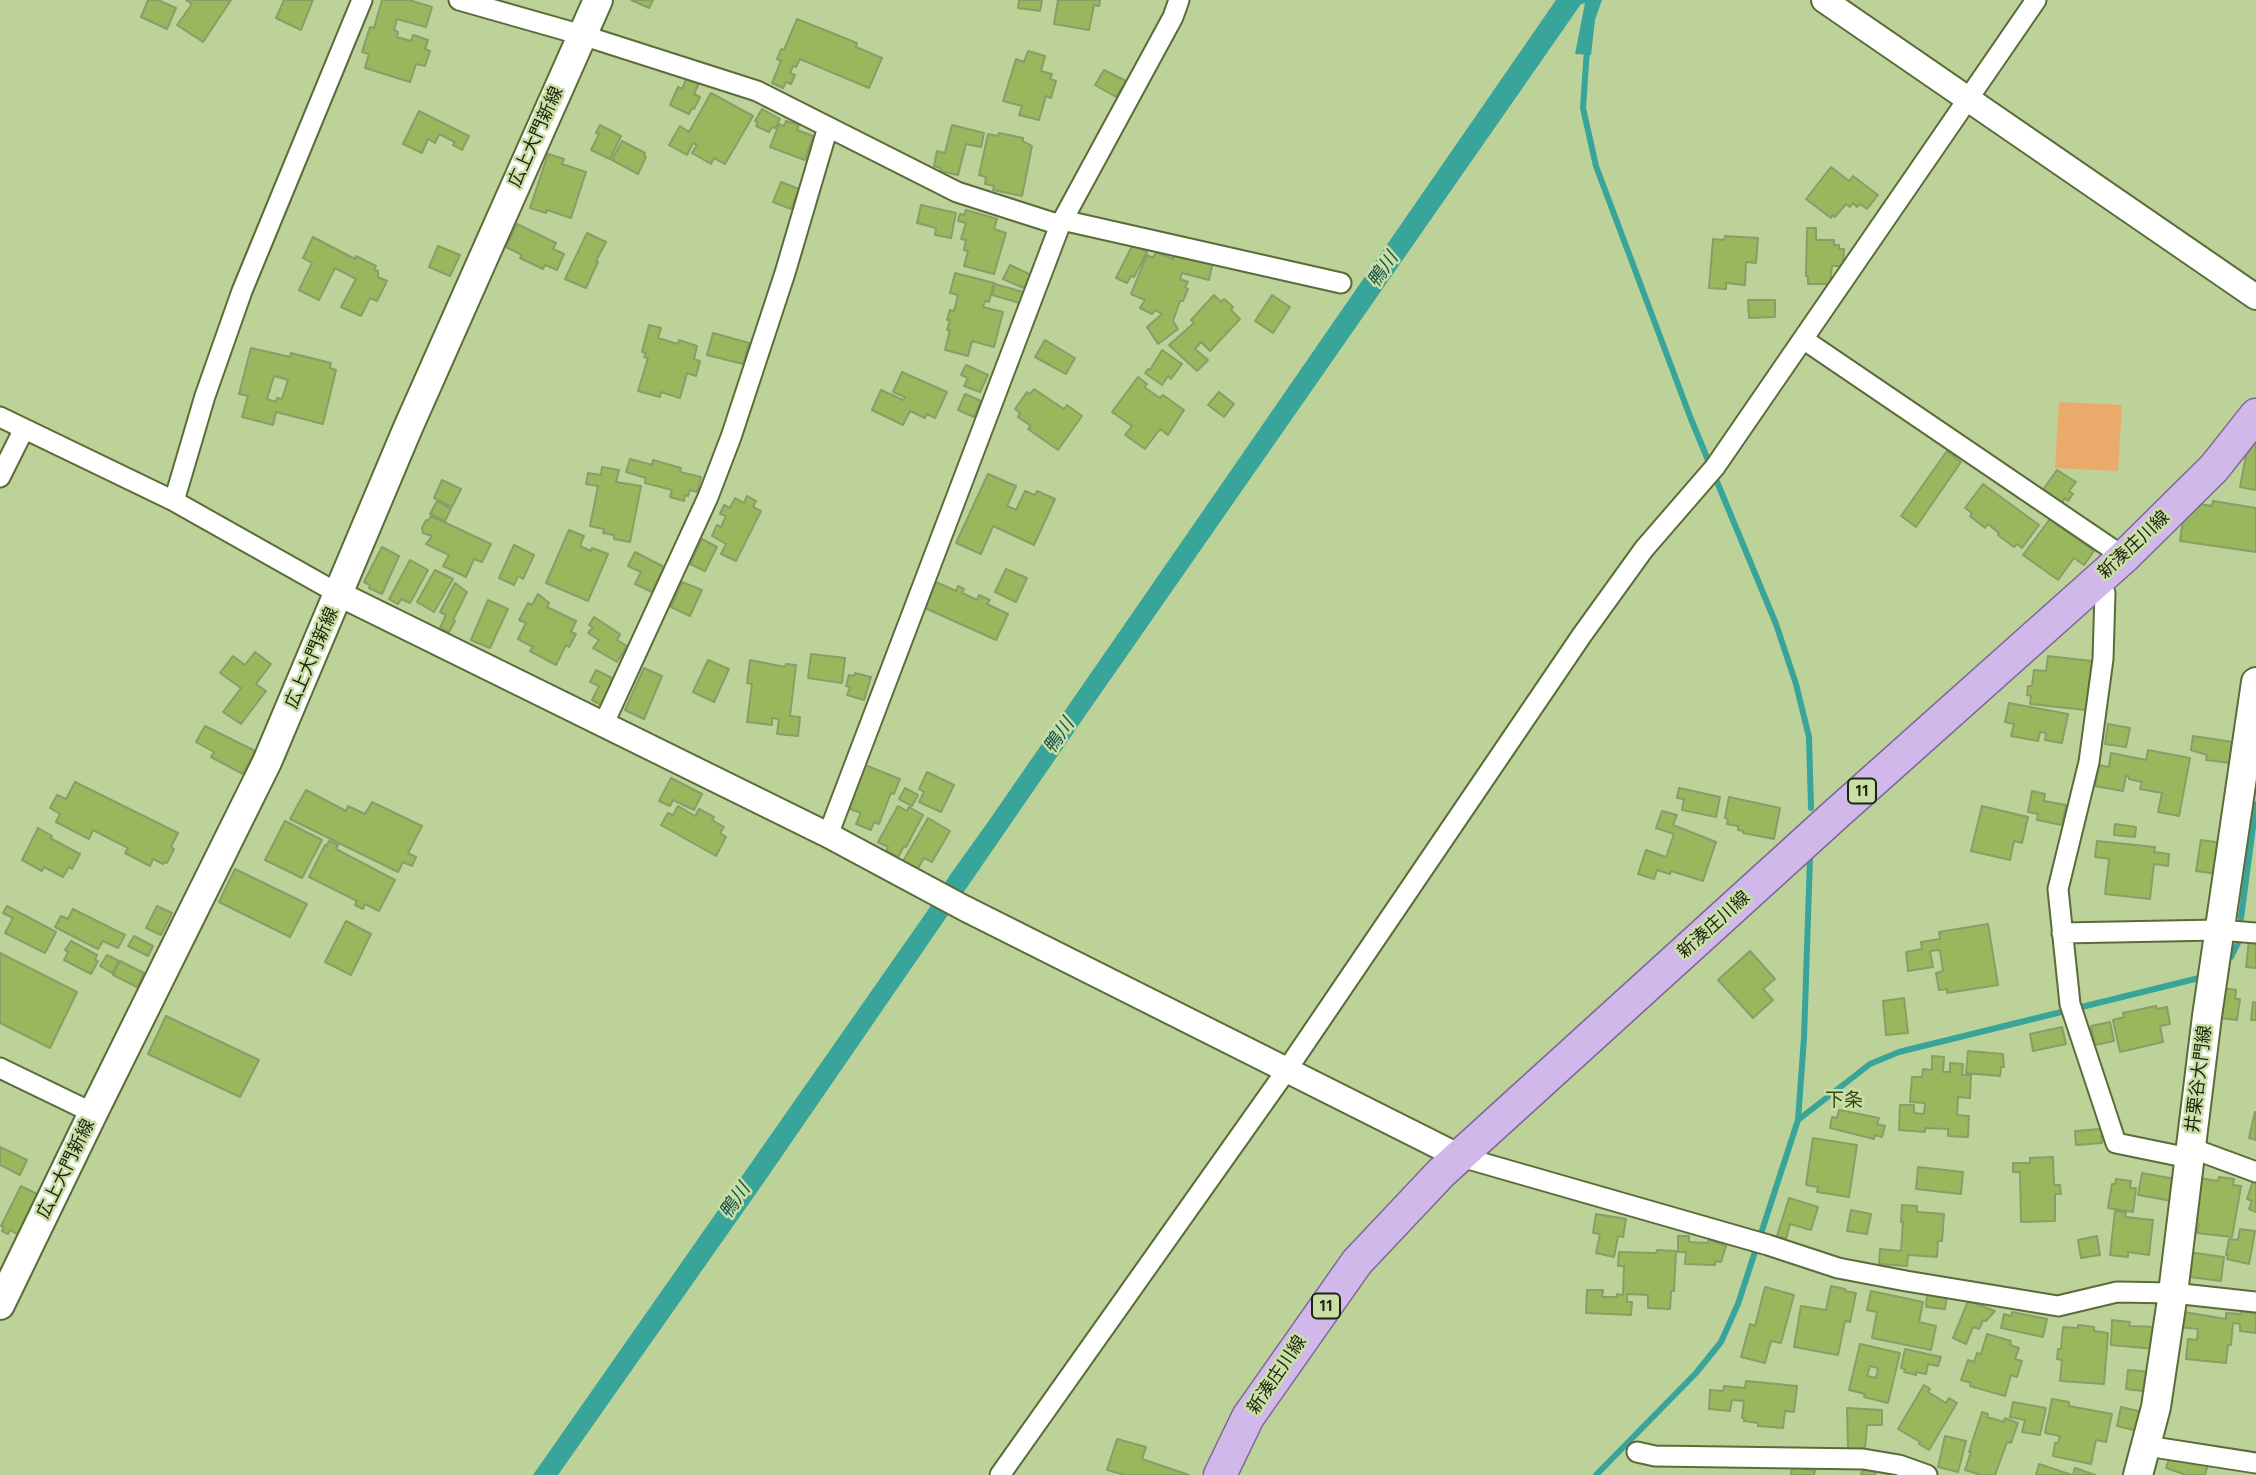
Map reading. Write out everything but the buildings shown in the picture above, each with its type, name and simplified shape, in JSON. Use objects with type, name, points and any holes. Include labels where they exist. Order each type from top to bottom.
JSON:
[{"type":"main road","name":"広上大門新線","points":[[0,1304],[267,762],[407,430],[598,0]]},
{"type":"main road","name":"新湊庄川線","points":[[1220,1475],[1248,1417],[1357,1262],[1458,1156],[2123,557],[2214,468],[2256,415]]},
{"type":"main road","name":"井栗谷大門線","points":[[2138,1475],[2156,1407],[2173,1293],[2219,930],[2256,682]]},
{"type":"street","points":[[174,501],[205,396],[242,291],[362,0]]},
{"type":"street","points":[[459,0],[582,35],[757,91],[957,192],[1061,223],[1341,283]]},
{"type":"street","points":[[828,835],[1061,223],[1173,16],[1179,0]]},
{"type":"street","points":[[1825,0],[2256,297]]},
{"type":"street","points":[[1000,1475],[1286,1071],[1582,635],[1644,549],[1715,467],[2036,0]]},
{"type":"street","points":[[604,723],[717,473],[762,346],[828,127]]},
{"type":"street","points":[[1803,339],[2123,557]]},
{"type":"street","points":[[0,417],[174,501],[339,594],[828,835],[964,908],[1458,1156],[1838,1268],[2058,1306],[2117,1292],[2173,1293],[2256,1302]]},
{"type":"street","points":[[0,477],[24,429]]},
{"type":"street","points":[[2096,581],[2105,593],[2102,659],[2089,762],[2058,889],[2070,1004],[2116,1143],[2190,1153],[2256,1172]]},
{"type":"street","points":[[2062,933],[2219,930],[2256,933]]},
{"type":"street","points":[[0,1068],[93,1113]]},
{"type":"street","points":[[2147,1446],[2256,1463]]},
{"type":"street","points":[[1637,1452],[1655,1456],[1863,1459],[1899,1465],[1927,1475]]},
{"type":"shaded area","points":[[2059,402],[2122,405],[2118,471],[2055,468]]},
{"type":"water","name":"鴨川","points":[[1556,0],[1602,0],[1595,20],[1591,55],[1575,54],[1585,3],[1581,4],[558,1475],[533,1475],[928,910]]},
{"type":"waterway","points":[[1587,49],[1583,108],[1596,166],[1691,419],[1776,624],[1796,684],[1809,737],[1811,808]]},
{"type":"waterway","points":[[2241,918],[2256,804]]},
{"type":"waterway","points":[[1596,1475],[1696,1373],[1721,1342],[1738,1304],[1798,1120],[1804,1038],[1810,858]]},
{"type":"waterway","points":[[2231,957],[2238,943]]},
{"type":"waterway","points":[[1798,1120],[1870,1064],[1899,1052],[2199,978]]},
{"type":"district","name":"下条","points":[[1844,1100]]}]
